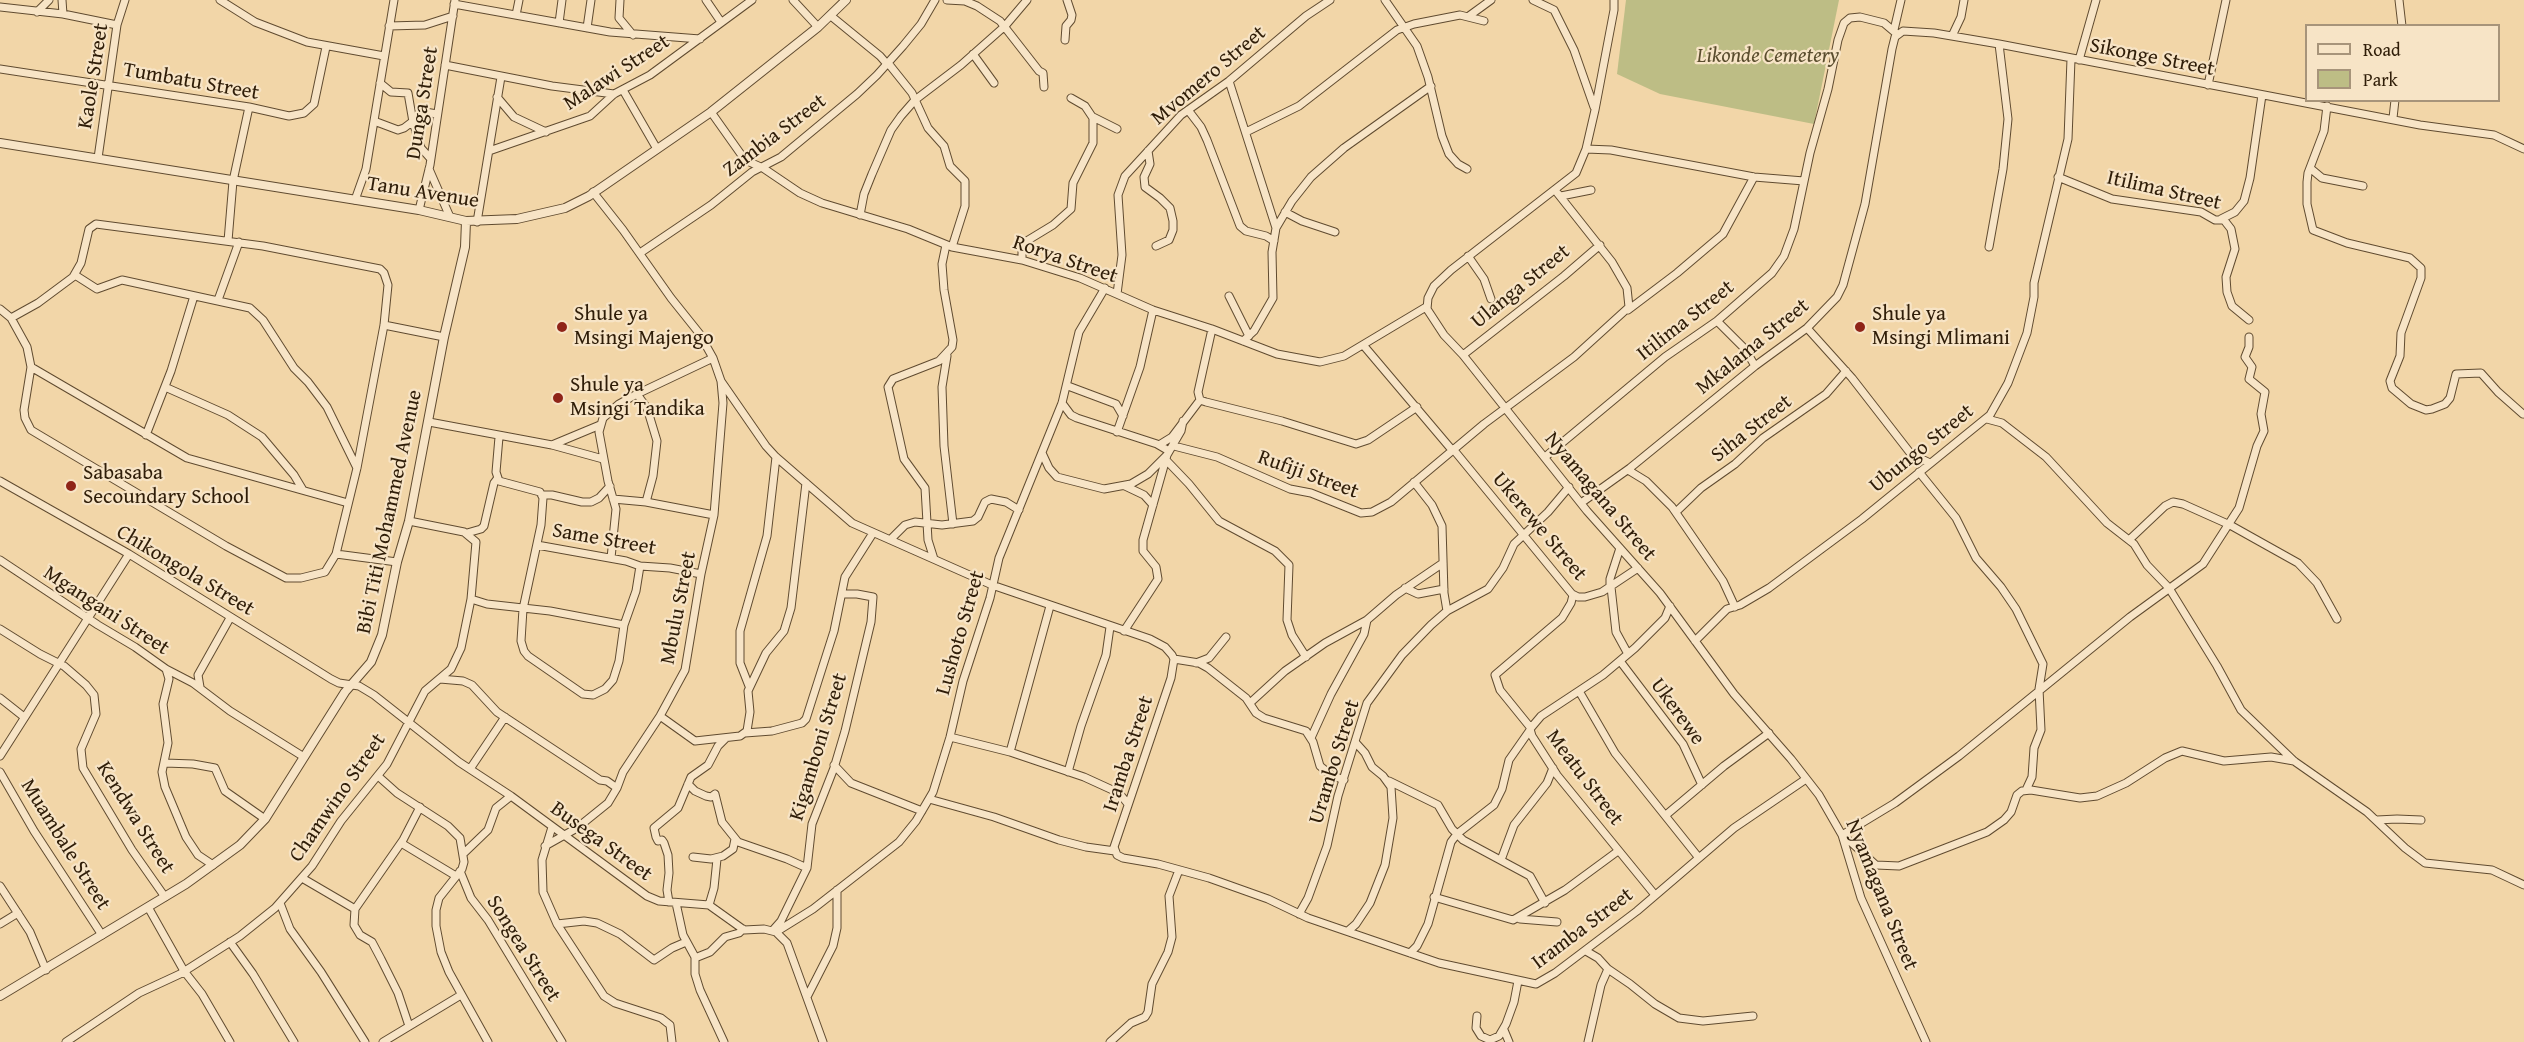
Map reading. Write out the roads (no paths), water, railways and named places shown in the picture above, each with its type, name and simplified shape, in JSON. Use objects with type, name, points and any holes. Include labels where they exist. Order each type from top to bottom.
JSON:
[{"type":"street","points":[[37,12],[49,0]]},
{"type":"street","points":[[62,0],[63,14]]},
{"type":"street","name":"Kaole Street","points":[[98,158],[117,25],[125,0]]},
{"type":"street","points":[[220,0],[255,21],[307,42],[384,56]]},
{"type":"street","points":[[355,200],[364,179],[394,0]]},
{"type":"street","points":[[516,15],[519,0]]},
{"type":"street","points":[[559,22],[562,0]]},
{"type":"street","points":[[587,28],[591,0]]},
{"type":"street","points":[[620,0],[619,18],[633,34]]},
{"type":"street","points":[[706,0],[721,22]]},
{"type":"street","name":"Malawi Street","points":[[489,150],[583,119],[614,94],[650,75],[752,0]]},
{"type":"street","points":[[794,0],[818,27]]},
{"type":"street","name":"Tanu Avenue","points":[[0,143],[419,210],[466,221],[517,219],[565,208],[593,192],[711,112],[818,27],[846,0]]},
{"type":"street","points":[[860,214],[864,194],[895,123],[915,100],[1005,26],[1027,0]]},
{"type":"street","points":[[1065,40],[1066,26],[1072,15],[1067,0]]},
{"type":"street","name":"Mvomero Street","points":[[1117,294],[1122,255],[1119,189],[1125,176],[1188,110],[1229,81],[1306,16],[1330,0]]},
{"type":"street","points":[[1385,0],[1417,46],[1431,86],[1440,129],[1449,154],[1458,164],[1467,169]]},
{"type":"street","points":[[1469,16],[1491,0]]},
{"type":"street","points":[[1533,0],[1554,10],[1574,50],[1595,110]]},
{"type":"street","points":[[1426,307],[1434,286],[1468,256],[1576,173],[1586,149],[1595,110],[1614,0]]},
{"type":"street","name":"Mkalama Street","points":[[1581,503],[1628,470],[1755,366],[1807,328],[1837,297],[1844,285],[1865,204],[1901,0]]},
{"type":"street","points":[[1952,36],[1961,17],[1964,0]]},
{"type":"street","name":"Ubungo Street","points":[[1695,640],[1727,609],[1735,607],[1784,578],[1987,419],[2008,383],[2025,340],[2034,297],[2034,283],[2068,139],[2075,59],[2096,0]]},
{"type":"street","points":[[2208,85],[2226,0]]},
{"type":"street","points":[[2399,0],[2402,24]]},
{"type":"street","points":[[935,1],[966,1],[1005,26],[1039,71],[1043,73],[1044,87]]},
{"type":"street","name":"Zambia Street","points":[[640,253],[711,205],[752,172],[764,168],[801,141],[857,94],[887,64],[921,24],[935,1]]},
{"type":"street","points":[[455,2],[587,28],[700,39]]},
{"type":"street","name":"Dunga Street","points":[[419,210],[429,169],[455,2]]},
{"type":"street","points":[[0,7],[63,14],[117,25]]},
{"type":"street","points":[[389,26],[425,25],[453,16]]},
{"type":"street","points":[[831,16],[880,56],[908,87],[928,128],[944,146],[950,166],[966,184],[965,206],[943,257],[943,276],[953,340],[947,356],[942,387],[953,524]]},
{"type":"street","points":[[1246,132],[1299,106],[1381,41],[1404,27],[1454,16],[1469,16],[1484,21]]},
{"type":"street","name":"Itilima Street","points":[[1545,457],[1665,357],[1717,321],[1772,273],[1784,256],[1794,229],[1828,89],[1836,46],[1844,23],[1850,18],[1860,17],[1884,23],[1896,32]]},
{"type":"street","name":"Sikonge Street","points":[[1896,32],[1952,36],[1999,44],[2420,125],[2494,135],[2524,149]]},
{"type":"street","points":[[1989,247],[2003,169],[2008,119],[1999,44]]},
{"type":"street","name":"Tumbatu Street","points":[[0,69],[108,84],[297,116],[309,110],[314,104],[326,46]]},
{"type":"street","points":[[973,54],[994,83]]},
{"type":"street","points":[[445,65],[501,77],[614,94]]},
{"type":"street","points":[[477,222],[501,77]]},
{"type":"street","points":[[1229,81],[1276,228]]},
{"type":"street","points":[[380,83],[391,92],[408,93],[413,122],[421,148],[430,158]]},
{"type":"street","points":[[1246,338],[1273,298],[1274,241],[1276,228],[1285,212],[1311,177],[1344,148],[1431,86]]},
{"type":"street","points":[[622,90],[652,137],[657,149]]},
{"type":"street","points":[[2222,219],[2235,212],[2244,201],[2250,178],[2262,95]]},
{"type":"street","points":[[497,97],[514,117],[546,132]]},
{"type":"street","points":[[1022,260],[1022,247],[1025,242],[1053,225],[1072,207],[1073,183],[1094,143],[1093,117],[1085,106],[1071,98]]},
{"type":"street","points":[[2393,118],[2395,102]]},
{"type":"street","points":[[2327,106],[2324,130],[2306,185],[2310,222],[2314,232],[2410,258],[2421,268],[2421,278],[2401,333],[2400,356],[2390,381],[2397,394],[2426,410],[2439,407],[2450,398],[2456,374],[2481,373],[2523,414]]},
{"type":"street","points":[[228,241],[233,181],[249,107]]},
{"type":"street","points":[[1188,110],[1207,140],[1240,226],[1246,231],[1266,236],[1274,241]]},
{"type":"street","points":[[374,121],[398,130],[413,122],[424,112],[437,114]]},
{"type":"street","name":"Rorya Street","points":[[711,112],[742,156],[800,193],[822,203],[908,229],[949,246],[1022,260],[1080,278],[1152,310],[1246,338],[1277,354],[1320,362],[1344,356],[1426,307]]},
{"type":"street","points":[[1093,117],[1117,129]]},
{"type":"street","points":[[1586,149],[1611,150],[1754,177],[1804,181]]},
{"type":"street","points":[[1148,151],[1150,164],[1144,177],[1145,187],[1170,208],[1173,221],[1173,230],[1169,240],[1156,246]]},
{"type":"street","points":[[2310,168],[2322,178],[2363,186]]},
{"type":"street","points":[[429,169],[450,218]]},
{"type":"street","name":"Rufiji Street","points":[[1062,403],[1071,415],[1077,418],[1159,445],[1169,453],[1217,457],[1290,489],[1311,493],[1361,513],[1379,509],[1574,357],[1626,311],[1723,234],[1754,177]]},
{"type":"street","name":"Itilima Street","points":[[2058,177],[2112,199],[2201,212],[2215,220],[2222,219],[2230,226],[2235,245],[2226,277],[2228,298],[2232,306],[2249,320]]},
{"type":"street","points":[[1556,190],[1587,232],[1600,245],[1627,288],[1630,304],[1626,311]]},
{"type":"street","points":[[1561,196],[1591,190]]},
{"type":"street","points":[[593,192],[640,253],[670,298],[699,333],[713,358],[721,381],[776,457],[852,523],[992,585],[1124,631],[1165,647],[1174,659],[1208,668],[1250,703],[1256,713],[1264,718],[1306,731],[1311,738],[1320,766],[1331,775],[1344,780]]},
{"type":"street","points":[[1285,212],[1302,221],[1335,231]]},
{"type":"street","name":"Bibi Titi Mohammed Avenue","points":[[0,996],[165,897],[240,845],[265,819],[345,692],[371,662],[379,646],[397,562],[409,521],[444,337],[465,247],[466,221]]},
{"type":"street","points":[[0,309],[11,318],[27,347],[31,367],[25,398],[25,418],[31,430],[226,546],[286,578],[301,578],[325,572],[336,554],[357,468],[384,325],[388,285],[380,269],[239,242],[96,224],[88,231],[81,262],[75,275],[38,303],[11,318]]},
{"type":"street","points":[[218,300],[239,242]]},
{"type":"street","name":"Ulanga Street","points":[[1463,355],[1600,245]]},
{"type":"street","points":[[1468,256],[1484,279],[1491,299]]},
{"type":"street","points":[[75,275],[97,289],[122,280],[250,308],[258,314],[294,368],[327,407],[357,468]]},
{"type":"street","name":"Lushoto Street","points":[[774,931],[805,914],[899,842],[929,800],[950,737],[958,698],[999,558],[1062,403],[1068,386],[1079,332],[1105,288]]},
{"type":"street","points":[[146,435],[165,387],[194,296]]},
{"type":"street","points":[[1229,296],[1246,338]]},
{"type":"street","name":"Nyamagana Street","points":[[1426,307],[1439,328],[1581,503],[1670,606],[1734,694],[1819,795],[1843,835],[1861,898],[1926,1042]]},
{"type":"street","points":[[1117,432],[1146,343],[1152,310]]},
{"type":"street","points":[[1717,321],[1745,349],[1755,366]]},
{"type":"street","points":[[384,325],[444,337]]},
{"type":"street","points":[[1807,328],[1846,371],[1911,454],[1930,464]]},
{"type":"street","points":[[1200,400],[1198,392],[1212,329]]},
{"type":"street","points":[[1919,472],[1959,523],[1976,558],[2001,587],[2022,619],[2043,664],[2039,689],[2041,730],[2034,748],[2032,777],[2026,790],[2017,795],[2014,806],[2004,820],[1987,832],[1904,865],[1881,867],[1843,835],[1895,803],[1959,756],[2039,689],[2203,564],[2241,503],[2257,446],[2264,431],[2261,414],[2265,392],[2249,379],[2252,367],[2245,357],[2249,347],[2249,337]]},
{"type":"street","name":"Ukerewe Street","points":[[1364,346],[1506,516],[1524,534],[1563,586],[1573,595],[1585,597],[1611,587],[1638,568]]},
{"type":"street","points":[[934,559],[928,540],[925,488],[904,459],[888,387],[893,379],[933,365],[947,356]]},
{"type":"street","points":[[611,558],[617,517],[603,459],[600,425],[603,418],[612,409],[637,394],[713,358]]},
{"type":"street","points":[[31,367],[186,458],[348,503]]},
{"type":"street","name":"Siha Street","points":[[1676,512],[1701,488],[1728,469],[1763,438],[1826,394],[1846,371]]},
{"type":"street","name":"Mbulu Street","points":[[545,846],[564,836],[605,806],[617,788],[623,772],[660,716],[687,665],[701,574],[714,514],[723,404],[721,381]]},
{"type":"street","points":[[1068,386],[1116,404],[1123,416]]},
{"type":"street","points":[[165,387],[228,415],[261,437],[294,475],[303,490]]},
{"type":"street","points":[[637,394],[647,408],[657,441],[653,476],[646,502]]},
{"type":"street","points":[[1200,400],[1356,444],[1368,440],[1417,407]]},
{"type":"street","points":[[1159,445],[1169,440],[1200,400]]},
{"type":"street","points":[[1987,419],[2002,423],[2046,457],[2107,524],[2129,540],[2147,565],[2169,588],[2217,666],[2237,705],[2294,761],[2377,820],[2405,848],[2425,863],[2493,870],[2524,885]]},
{"type":"street","points":[[1124,631],[1158,579],[1156,567],[1143,551],[1142,545],[1169,453],[1181,431],[1183,421]]},
{"type":"street","points":[[429,422],[499,437],[552,445],[603,459]]},
{"type":"street","points":[[552,445],[600,425]]},
{"type":"street","points":[[409,521],[467,533],[481,529],[497,479],[499,437]]},
{"type":"street","points":[[1042,453],[1049,468],[1060,478],[1104,489],[1125,486],[1148,474],[1169,453]]},
{"type":"street","points":[[1169,453],[1189,484],[1220,521],[1238,533],[1275,551],[1289,565],[1287,620],[1292,635],[1306,657]]},
{"type":"street","points":[[749,686],[740,663],[740,630],[767,536],[776,457]]},
{"type":"street","points":[[1628,470],[1646,481],[1676,512],[1724,582],[1735,607]]},
{"type":"street","points":[[497,479],[543,495],[561,496],[582,502],[591,502],[600,498],[610,486]]},
{"type":"street","name":"Chikongola Street","points":[[0,481],[129,554],[331,679],[339,683],[354,684]]},
{"type":"street","points":[[1414,482],[1432,505],[1442,526],[1447,611]]},
{"type":"street","points":[[745,733],[750,713],[747,695],[749,686],[763,658],[787,623],[799,552],[806,483]]},
{"type":"street","points":[[1125,486],[1144,495],[1153,505]]},
{"type":"street","name":"Urambo Street","points":[[1299,914],[1312,889],[1327,846],[1338,796],[1367,703],[1402,655],[1447,611],[1488,589],[1503,568],[1514,544],[1548,512],[1569,487]]},
{"type":"street","points":[[543,495],[543,514],[523,609],[521,640],[524,651],[588,696],[601,692],[613,680],[621,653],[624,625],[636,591],[640,566]]},
{"type":"street","points":[[613,499],[646,502],[714,514]]},
{"type":"street","points":[[891,539],[905,525],[915,522],[953,524],[973,521],[978,517],[986,502],[992,499],[1009,503],[1018,510]]},
{"type":"street","points":[[2129,540],[2165,506],[2173,502],[2183,504],[2229,525],[2298,563],[2317,583],[2337,619]]},
{"type":"street","name":"Chamwino Street","points":[[66,1042],[139,993],[184,971],[230,942],[269,913],[302,878],[341,821],[378,776],[400,741],[407,722],[425,691],[456,662],[471,599],[477,546],[467,533]]},
{"type":"street","points":[[660,716],[695,741],[772,731],[800,724],[807,719],[848,568],[863,551],[873,533]]},
{"type":"street","name":"Same Street","points":[[537,545],[611,558],[640,566],[670,568],[701,574]]},
{"type":"street","points":[[1611,587],[1610,579],[1620,548]]},
{"type":"street","points":[[0,756],[57,663],[129,554]]},
{"type":"street","points":[[336,554],[397,562]]},
{"type":"street","name":"Mgangani Street","points":[[0,560],[166,669],[169,679],[163,704],[168,743],[162,771],[165,787],[179,826],[198,855],[213,865]]},
{"type":"street","points":[[1250,703],[1275,679],[1367,620],[1405,588],[1443,563]]},
{"type":"street","name":"Ukerewe Street","points":[[1611,587],[1616,632],[1628,654]]},
{"type":"street","points":[[1405,588],[1418,594],[1444,590]]},
{"type":"street","name":"Kigamboni Street","points":[[774,931],[807,868],[812,824],[834,765],[850,712],[874,602],[872,596],[842,594]]},
{"type":"street","points":[[1410,953],[1424,935],[1451,842],[1456,834],[1494,805],[1502,789],[1509,760],[1530,728],[1500,690],[1495,675],[1562,618],[1573,595]]},
{"type":"street","points":[[471,599],[624,625]]},
{"type":"street","points":[[1010,752],[1050,606]]},
{"type":"street","name":"Meatu Street","points":[[1655,895],[1553,768],[1530,728],[1541,716],[1620,661],[1665,618],[1670,606]]},
{"type":"street","points":[[201,688],[198,675],[230,618]]},
{"type":"street","points":[[1311,738],[1326,701],[1364,634],[1367,620]]},
{"type":"street","points":[[1068,772],[1081,726],[1106,656],[1110,627]]},
{"type":"street","name":"Kendwa Street","points":[[0,629],[67,669],[90,689],[97,703],[96,714],[83,739],[81,749],[83,768],[132,850],[165,897]]},
{"type":"street","points":[[1196,663],[1209,658],[1226,637]]},
{"type":"street","name":"Iramba Street","points":[[1174,659],[1171,678],[1128,804],[1115,851],[1123,858],[1179,870],[1227,884],[1299,914],[1410,953],[1463,969],[1532,985],[1544,981],[1586,951],[1734,828],[1806,779]]},
{"type":"street","name":"Ukerewe","points":[[1620,661],[1683,744],[1702,785]]},
{"type":"street","points":[[166,669],[201,688],[230,711],[304,757]]},
{"type":"street","points":[[440,679],[463,681],[472,685],[493,708],[505,717],[600,780],[617,788]]},
{"type":"street","name":"Busega Street","points":[[354,684],[374,695],[470,769],[602,861],[643,894],[655,900],[709,905]]},
{"type":"street","name":"Meatu Street","points":[[1579,691],[1615,753],[1699,858]]},
{"type":"street","points":[[0,698],[24,717]]},
{"type":"street","points":[[470,769],[505,717]]},
{"type":"street","points":[[1666,815],[1730,760],[1769,733]]},
{"type":"street","points":[[950,737],[1010,752],[1068,772],[1119,793],[1128,804]]},
{"type":"street","points":[[724,1042],[700,990],[695,974],[695,958],[686,942],[667,890],[668,855],[664,843],[662,840],[658,842],[654,832],[657,824],[678,808],[691,777],[708,765],[718,746],[726,738]]},
{"type":"street","points":[[1356,743],[1365,753],[1372,767],[1386,779],[1438,805],[1456,834],[1530,876],[1545,903]]},
{"type":"street","points":[[2026,790],[2080,798],[2092,797],[2126,783],[2164,758],[2182,751],[2224,760],[2271,756],[2294,761]]},
{"type":"street","points":[[165,763],[194,764],[215,768],[225,791],[265,819]]},
{"type":"street","points":[[834,765],[851,783],[922,811]]},
{"type":"street","points":[[1502,860],[1514,825],[1547,783],[1553,768]]},
{"type":"street","name":"Muambale Street","points":[[0,772],[34,831],[102,935]]},
{"type":"street","points":[[378,776],[397,793],[454,831],[460,838],[464,862],[439,898],[435,919],[441,952],[461,995],[488,1042]]},
{"type":"street","points":[[1347,931],[1356,924],[1370,903],[1390,847],[1393,795],[1386,779]]},
{"type":"street","points":[[688,784],[694,791],[711,797],[713,794],[716,795],[722,822],[741,844],[788,859],[807,868]]},
{"type":"street","points":[[464,854],[488,830],[496,808],[511,796]]},
{"type":"street","points":[[929,800],[994,817],[1059,840],[1115,851]]},
{"type":"street","points":[[409,1026],[398,993],[372,942],[360,935],[354,925],[355,909],[400,843],[420,807]]},
{"type":"street","points":[[2377,820],[2421,820]]},
{"type":"street","points":[[552,826],[542,860],[543,892],[557,924],[604,996],[615,1003],[661,1018],[670,1025],[672,1042]]},
{"type":"street","points":[[693,857],[717,858],[731,852],[735,846],[735,839]]},
{"type":"street","points":[[400,843],[458,873]]},
{"type":"street","points":[[1434,897],[1493,913],[1510,921],[1545,903],[1618,851]]},
{"type":"street","points":[[717,858],[714,888],[709,905],[743,929],[774,931],[787,943],[823,1042]]},
{"type":"street","points":[[1110,1042],[1131,1023],[1145,1017],[1148,1012],[1152,984],[1168,952],[1172,937],[1169,896],[1179,870]]},
{"type":"street","name":"Songea Street","points":[[458,873],[471,898],[488,920],[562,1042]]},
{"type":"street","points":[[302,878],[355,909]]},
{"type":"street","points":[[0,886],[30,932],[46,970]]},
{"type":"street","points":[[807,997],[834,946],[837,928],[837,890]]},
{"type":"street","points":[[280,903],[285,918],[338,996],[364,1042]]},
{"type":"street","points":[[148,907],[184,971],[202,994],[230,1042]]},
{"type":"street","points":[[269,913],[285,918]]},
{"type":"street","points":[[0,924],[18,914]]},
{"type":"street","points":[[1517,919],[1557,922]]},
{"type":"street","points":[[557,924],[584,921],[597,923],[620,934],[654,960],[686,942]]},
{"type":"street","points":[[695,958],[710,952],[726,937],[740,933],[743,929]]},
{"type":"street","points":[[230,942],[253,974],[294,1042]]},
{"type":"street","points":[[1586,951],[1598,958],[1608,969],[1655,1005],[1679,1018],[1703,1021],[1753,1016]]},
{"type":"street","points":[[1588,1042],[1599,991],[1608,969]]},
{"type":"street","points":[[1477,1016],[1476,1028],[1481,1036],[1494,1039],[1504,1030],[1514,1002],[1518,981]]},
{"type":"street","points":[[383,1042],[461,995]]},
{"type":"street","points":[[1504,1030],[1509,1042]]},
{"type":"place","name":"Shule ya Msingi Majengo","points":[[562,327]]},
{"type":"place","name":"Shule ya Msingi Mlimani","points":[[1860,327]]},
{"type":"place","name":"Shule ya Msingi Tandika","points":[[558,398]]},
{"type":"place","name":"Sabasaba Secoundary School","points":[[71,486]]},
{"type":"park label","name":"Likonde Cemetery","points":[[1768,57]]}]
